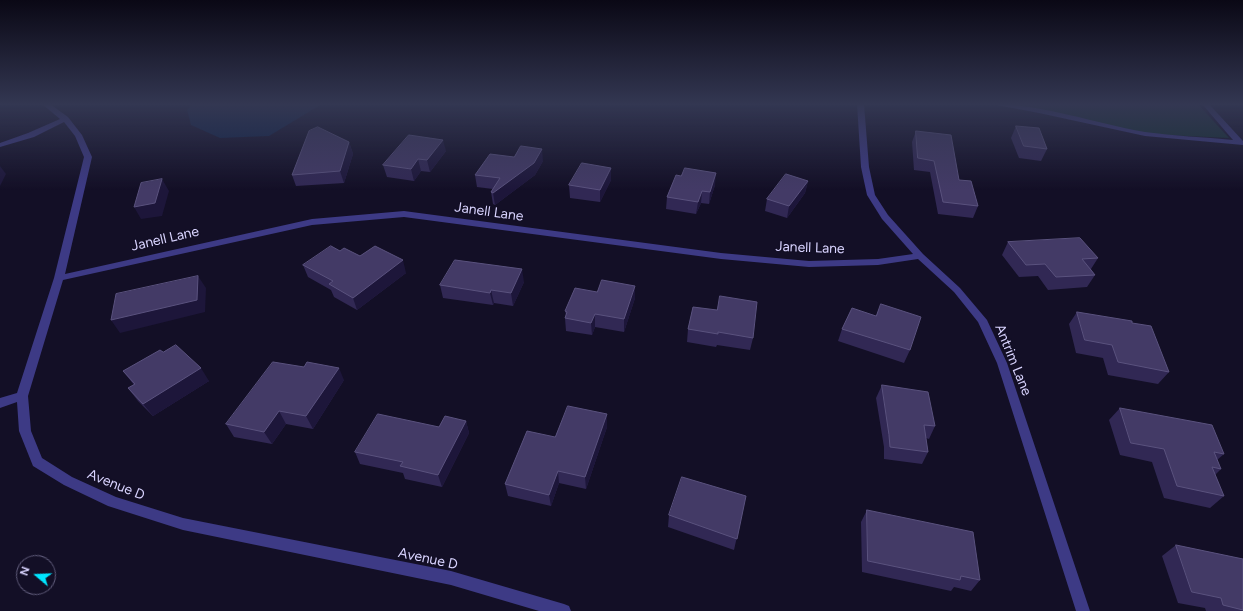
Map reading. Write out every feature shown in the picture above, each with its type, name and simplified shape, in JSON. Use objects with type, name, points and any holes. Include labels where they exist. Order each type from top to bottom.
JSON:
[{"type":"street","points":[[0,145],[36,133]]},
{"type":"street","name":"Avenue D","points":[[76,133],[88,157],[60,278],[22,396],[25,431],[37,462],[68,481],[113,502],[183,524],[451,578],[564,611]]},
{"type":"street","name":"Antrim Lane","points":[[862,133],[865,167],[871,195],[885,217],[920,256],[957,290],[982,320],[1002,363],[1083,611]]},
{"type":"street","points":[[1138,133],[1242,143]]},
{"type":"street","points":[[1232,133],[1242,143]]},
{"type":"street","name":"Janell Lane","points":[[60,278],[312,222],[404,214],[721,256],[809,264],[878,262],[920,256]]},
{"type":"street","points":[[0,403],[22,396]]},
{"type":"green space","points":[[1138,133],[1224,133],[1229,138]]},
{"type":"water","points":[[208,133],[275,133],[269,136],[220,138]]},
{"type":"building","points":[[308,133],[329,133],[349,142],[340,171],[292,175]]},
{"type":"building","points":[[916,133],[951,135],[959,180],[971,181],[978,206],[943,202],[934,161],[918,158]]},
{"type":"building","points":[[1019,133],[1041,133],[1047,149],[1024,146]]},
{"type":"building","points":[[409,135],[443,140],[427,160],[418,159],[411,169],[383,165]]},
{"type":"building","points":[[521,146],[542,149],[534,163],[493,193],[491,192],[500,178],[475,175],[490,154],[514,157]]},
{"type":"building","points":[[582,163],[611,168],[600,190],[569,185]]},
{"type":"building","points":[[685,168],[716,173],[710,192],[702,191],[698,202],[667,197],[676,175],[681,176]]},
{"type":"building","points":[[786,174],[808,181],[789,206],[767,199]]},
{"type":"building","points":[[162,179],[155,203],[134,207],[141,183]]},
{"type":"building","points":[[1080,238],[1098,258],[1082,259],[1095,275],[1056,277],[1045,264],[1026,265],[1008,242]]},
{"type":"building","points":[[331,246],[340,251],[344,248],[360,256],[375,246],[403,260],[353,298],[329,284],[333,281],[303,265]]},
{"type":"building","points":[[455,260],[522,269],[511,293],[491,290],[490,293],[440,285]]},
{"type":"building","points":[[198,276],[197,300],[111,320],[116,294]]},
{"type":"building","points":[[602,280],[635,286],[624,319],[595,314],[591,323],[565,318],[567,312],[565,311],[575,288],[597,292]]},
{"type":"building","points":[[720,296],[757,302],[753,338],[688,329],[693,307],[717,310]]},
{"type":"building","points":[[881,304],[921,317],[910,350],[842,329],[852,308],[876,316]]},
{"type":"building","points":[[1077,312],[1132,321],[1132,323],[1151,326],[1169,372],[1118,362],[1112,345],[1085,340]]},
{"type":"building","points":[[176,345],[201,368],[143,404],[128,388],[135,384],[123,371],[160,350],[163,352]]},
{"type":"building","points":[[273,362],[304,367],[307,362],[339,368],[306,416],[279,411],[264,432],[226,424]]},
{"type":"building","points":[[882,385],[928,392],[935,426],[924,425],[928,452],[890,447]]},
{"type":"building","points":[[568,406],[607,414],[585,477],[558,471],[549,495],[505,484],[527,431],[555,437]]},
{"type":"building","points":[[1120,408],[1212,425],[1224,454],[1214,452],[1221,469],[1212,467],[1224,496],[1177,486],[1164,449],[1131,443]]},
{"type":"building","points":[[378,414],[439,427],[445,416],[466,421],[438,475],[400,466],[403,462],[355,452]]},
{"type":"building","points":[[682,477],[746,496],[737,539],[669,515]]},
{"type":"building","points":[[867,510],[973,532],[980,580],[961,576],[960,580],[868,561]]},
{"type":"building","points":[[1176,545],[1243,559],[1243,610],[1223,605],[1221,598],[1192,592]]}]
